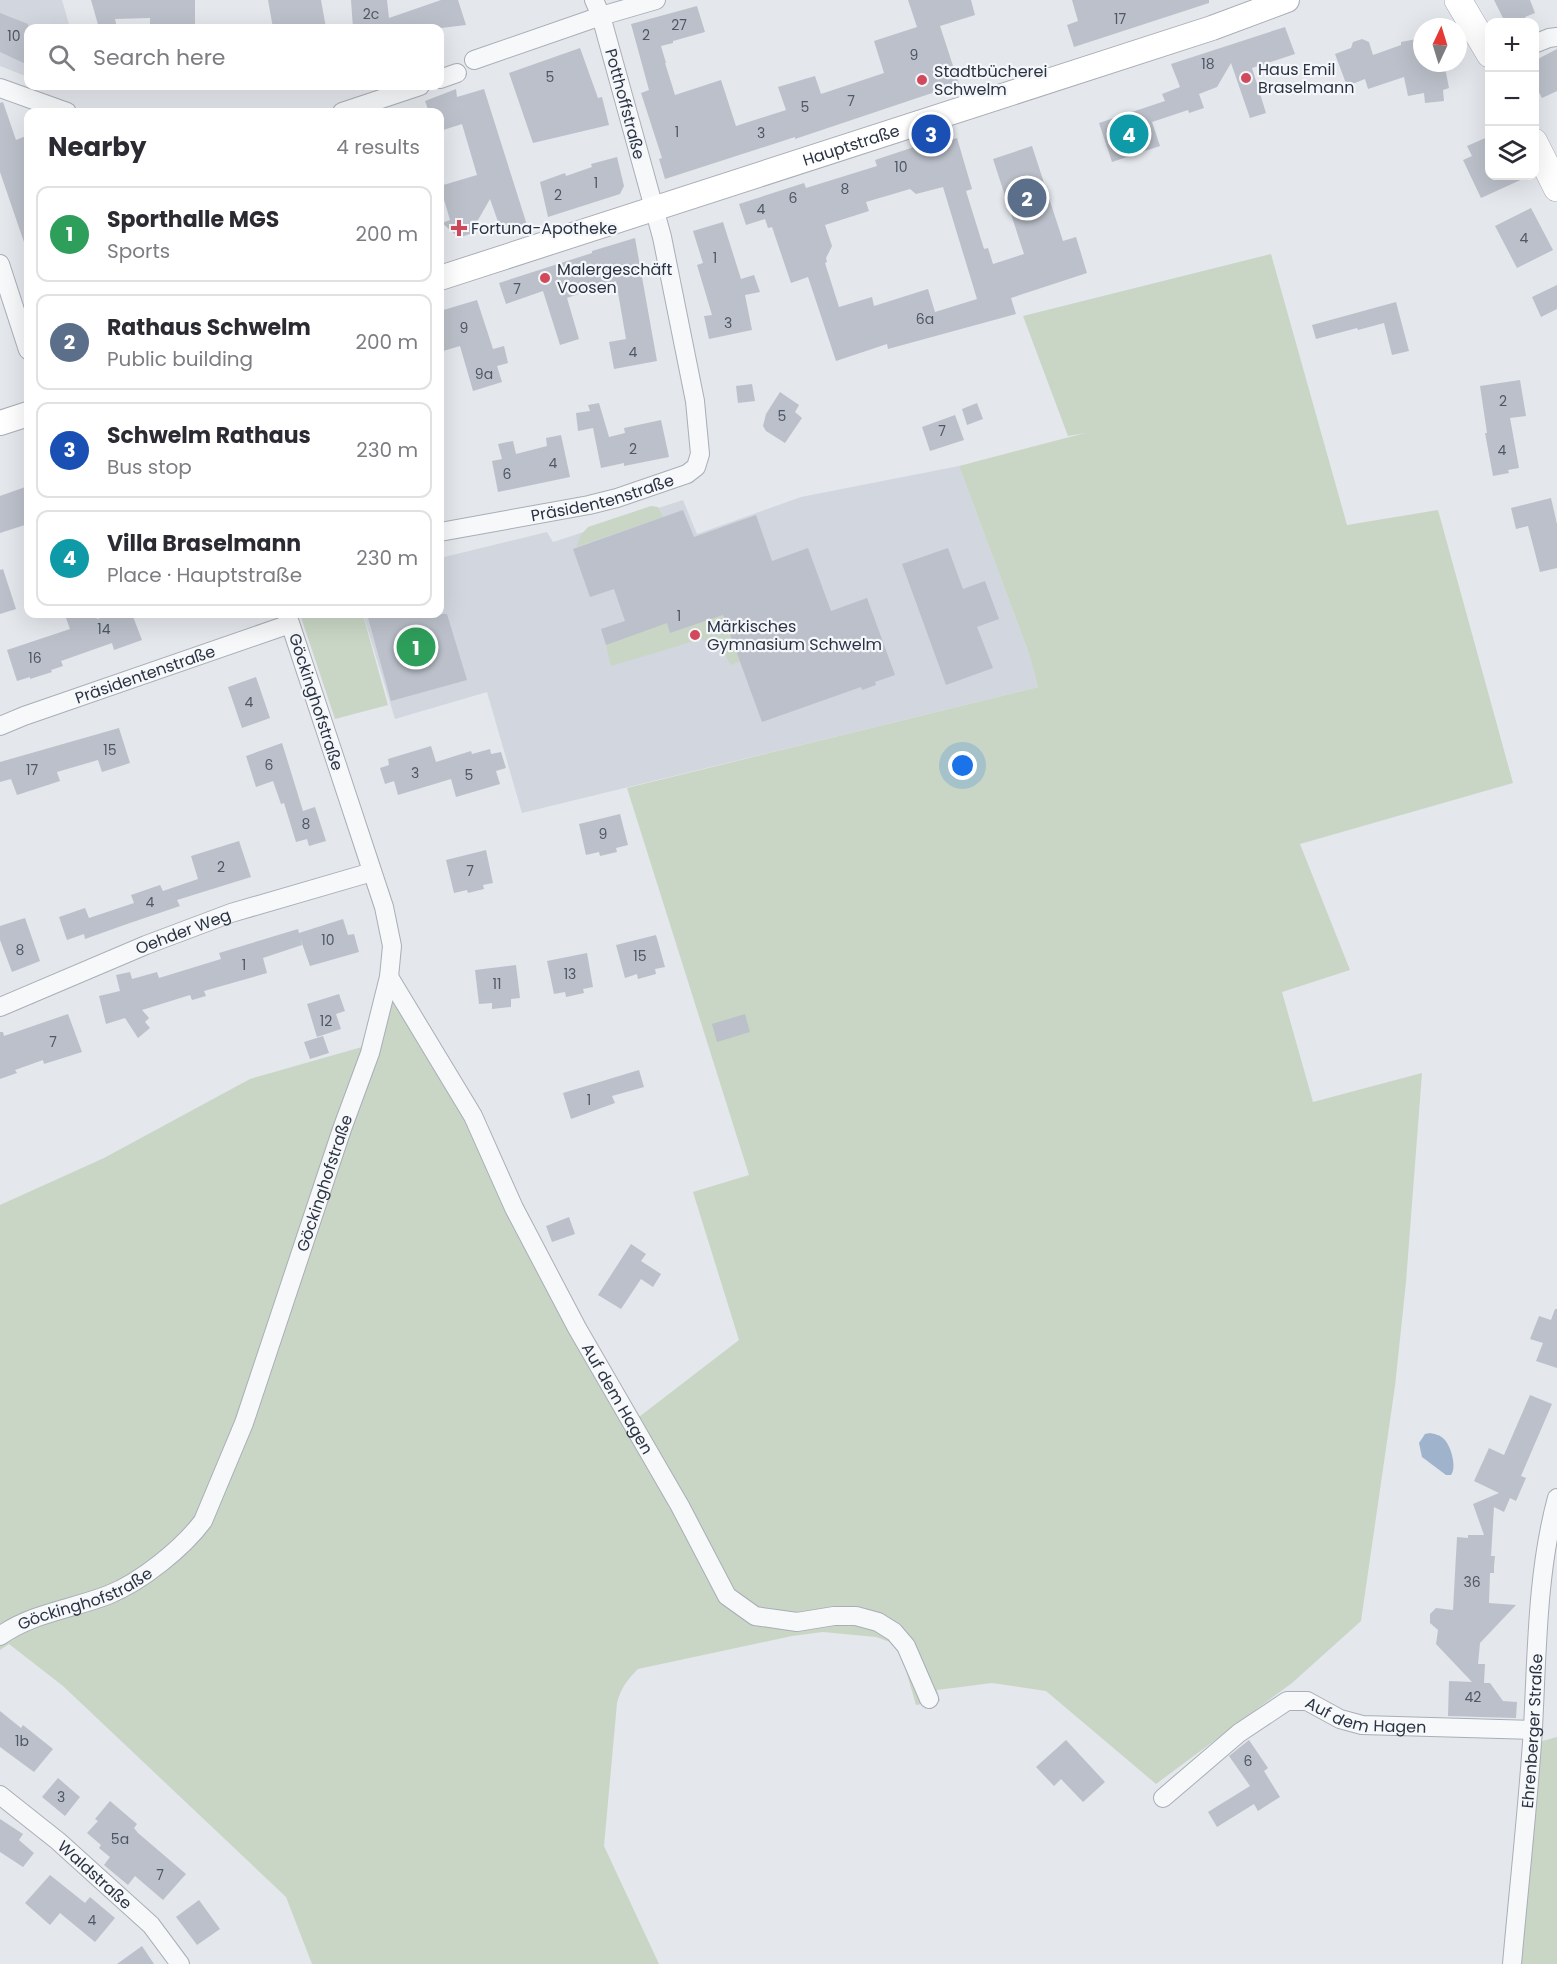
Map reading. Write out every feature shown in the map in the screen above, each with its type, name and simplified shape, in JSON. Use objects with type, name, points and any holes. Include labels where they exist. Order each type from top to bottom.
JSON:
[{"type":"main road","points":[[1458,0],[1485,46]]},
{"type":"main road","points":[[1539,152],[1557,188]]},
{"type":"street","points":[[474,60],[598,8],[656,0]]},
{"type":"street","name":"Hauptstraße","points":[[444,277],[1201,32],[1287,0]]},
{"type":"street","name":"Potthoffstraße","points":[[598,8],[662,237],[695,401]]},
{"type":"street","points":[[1539,42],[1557,37]]},
{"type":"street","points":[[0,88],[56,108]]},
{"type":"street","points":[[354,108],[408,90]]},
{"type":"street","points":[[0,264],[24,338]]},
{"type":"street","name":"Präsidentenstraße","points":[[444,531],[589,505],[687,474],[696,466],[700,454],[695,401]]},
{"type":"street","points":[[0,423],[24,415]]},
{"type":"street","name":"Präsidentenstraße","points":[[0,726],[288,619]]},
{"type":"street","name":"Göckinghofstraße","points":[[0,1636],[33,1618],[111,1594],[140,1577],[178,1549],[203,1521],[244,1423],[338,1140],[370,1053],[389,977],[392,946],[384,907],[288,619]]},
{"type":"street","name":"Oehder Weg","points":[[0,1007],[146,945],[231,913],[372,872]]},
{"type":"street","name":"Auf dem Hagen","points":[[389,977],[473,1116],[514,1209],[577,1328],[680,1506],[727,1596],[755,1617],[797,1622],[834,1616],[856,1616],[878,1622],[894,1632],[906,1646],[929,1699]]},
{"type":"street","name":"Ehrenberger Straße","points":[[1512,1964],[1533,1730],[1536,1659],[1544,1573],[1550,1522],[1557,1498]]},
{"type":"street","name":"Auf dem Hagen","points":[[1163,1798],[1239,1733],[1287,1701],[1307,1701],[1340,1719],[1362,1725],[1533,1730]]},
{"type":"street","name":"Waldstraße","points":[[0,1795],[58,1841],[154,1928],[180,1964]]},
{"type":"shaded area","points":[[0,0],[62,0],[69,24],[24,24],[24,75],[0,66]]},
{"type":"shaded area","name":"Märkisches Gymnasium Schwelm","points":[[959,466],[1029,654],[1038,687],[522,813],[487,692],[395,719],[364,618],[444,618],[444,557],[547,532],[553,542],[683,500],[697,534],[801,497]]},
{"type":"green space","points":[[1271,254],[1347,525],[1438,510],[1513,783],[1300,844],[1350,970],[1282,992],[1313,1102],[1422,1073],[1406,1282],[1395,1386],[1361,1621],[1292,1683],[1156,1784],[1046,1691],[992,1683],[937,1690],[940,1701],[916,1705],[902,1657],[890,1642],[876,1637],[823,1632],[792,1636],[638,1669],[625,1684],[617,1703],[604,1846],[659,1964],[312,1964],[286,1897],[63,1686],[9,1644],[0,1650],[0,1205],[104,1158],[250,1079],[369,1045],[394,985],[561,1292],[635,1420],[739,1340],[693,1192],[749,1175],[627,788],[1038,687],[1029,654],[959,466],[1085,433],[1068,436],[1023,316]]},
{"type":"green space","points":[[651,506],[658,507],[663,517],[576,547],[581,535],[588,527]]},
{"type":"green space","points":[[723,615],[740,661],[731,665],[720,647],[715,647],[701,639],[611,666],[606,645],[666,621],[670,633]]},
{"type":"green space","points":[[301,618],[364,618],[388,705],[335,719]]},
{"type":"green space","points":[[1557,1737],[1557,1964],[1508,1964],[1535,1743]]},
{"type":"water","points":[[1430,1433],[1442,1438],[1449,1446],[1453,1462],[1451,1475],[1446,1475],[1422,1457],[1419,1443],[1425,1434]]},
{"type":"building","points":[[91,0],[195,0],[195,24],[150,24],[150,18],[115,19],[116,24],[98,24]]},
{"type":"building","points":[[268,0],[321,0],[325,24],[272,24]]},
{"type":"building","points":[[351,0],[387,0],[389,18],[441,0],[458,0],[466,25],[444,28],[444,24],[353,24]]},
{"type":"building","points":[[908,0],[971,0],[975,15],[940,26],[959,84],[795,139],[795,137],[665,179],[659,159],[662,158],[641,93],[649,90],[631,24],[697,6],[705,32],[661,46],[675,95],[721,80],[736,126],[786,110],[778,87],[815,76],[821,94],[884,73],[874,41],[917,27]]},
{"type":"building","points":[[1072,0],[1209,0],[1209,3],[1074,47],[1067,25],[1078,21]]},
{"type":"building","points":[[1494,0],[1530,0],[1535,13],[1525,18],[1503,18]]},
{"type":"building","points":[[0,13],[28,24],[24,24],[24,63],[0,52]]},
{"type":"building","points":[[1285,27],[1295,54],[1252,68],[1266,113],[1250,118],[1231,63],[1217,87],[1199,94],[1204,108],[1189,113],[1188,110],[1152,122],[1160,146],[1112,162],[1099,123],[1165,101],[1162,94],[1180,87],[1171,64]]},
{"type":"building","points":[[1362,39],[1369,42],[1373,55],[1401,45],[1401,42],[1413,40],[1413,72],[1446,72],[1449,88],[1443,90],[1444,101],[1425,103],[1424,93],[1408,96],[1404,77],[1368,89],[1365,79],[1347,86],[1335,54],[1351,48],[1353,42]]},
{"type":"building","points":[[580,48],[598,98],[602,97],[609,125],[533,143],[509,73]]},
{"type":"building","points":[[1557,49],[1557,91],[1542,98],[1539,92],[1539,58]]},
{"type":"building","points":[[456,89],[457,97],[484,89],[527,225],[502,233],[490,199],[470,234],[457,236],[444,225],[444,222],[450,220],[444,200],[444,185],[477,175],[462,124],[444,130],[444,108],[428,108],[425,101]]},
{"type":"building","points":[[3,102],[16,140],[24,137],[24,242],[0,172],[0,103]]},
{"type":"building","points":[[957,138],[972,189],[966,191],[984,249],[988,248],[993,264],[1024,254],[993,159],[1032,146],[1063,241],[1076,237],[1087,273],[1011,298],[1016,314],[888,349],[887,344],[836,361],[808,277],[791,283],[772,227],[768,228],[765,219],[746,225],[739,204],[804,183],[806,188],[877,166],[875,160],[917,146],[919,150]],"holes":[[[943,187],[977,299],[935,312],[928,289],[874,306],[872,297],[839,307],[825,263],[832,246],[825,225],[869,211],[866,202],[910,189],[916,194]]]},
{"type":"building","points":[[1485,138],[1485,180],[1520,180],[1481,198],[1463,160],[1472,156],[1467,146]]},
{"type":"building","points":[[617,157],[624,186],[620,194],[548,217],[540,182],[565,173],[566,176],[592,167],[591,164]]},
{"type":"building","points":[[1531,208],[1553,250],[1517,268],[1495,226]]},
{"type":"building","points":[[723,222],[741,279],[754,275],[760,292],[745,295],[752,330],[709,339],[704,316],[712,315],[697,265],[703,263],[693,231]]},
{"type":"building","points":[[635,238],[657,361],[614,369],[609,342],[626,339],[616,281],[567,298],[579,339],[560,345],[543,291],[506,304],[499,283]]},
{"type":"building","points":[[1557,285],[1557,309],[1541,317],[1532,297]]},
{"type":"building","points":[[477,300],[493,349],[504,346],[508,363],[497,366],[502,382],[473,391],[460,346],[444,351],[444,310]]},
{"type":"building","points":[[1396,302],[1409,351],[1392,355],[1384,323],[1316,339],[1312,325]]},
{"type":"building","points":[[1520,380],[1526,416],[1510,418],[1519,468],[1508,470],[1509,473],[1493,476],[1480,386]]},
{"type":"building","points":[[752,384],[755,401],[738,403],[736,386]]},
{"type":"building","points":[[780,392],[799,405],[795,412],[802,418],[785,443],[766,431],[763,426],[766,414]]},
{"type":"building","points":[[599,403],[609,437],[625,433],[624,428],[661,420],[669,457],[601,468],[593,428],[578,431],[576,413],[590,411],[588,405]]},
{"type":"building","points":[[977,403],[983,419],[967,425],[962,409]]},
{"type":"building","points":[[955,415],[964,440],[930,451],[922,427]]},
{"type":"building","points":[[561,435],[570,477],[498,492],[492,461],[502,459],[498,444],[513,441],[516,454],[547,446],[546,438]]},
{"type":"building","points":[[24,487],[24,525],[0,533],[0,496]]},
{"type":"building","points":[[1551,498],[1557,524],[1557,568],[1540,572],[1528,526],[1516,529],[1511,508]]},
{"type":"building","points":[[683,510],[694,537],[756,515],[772,561],[808,548],[831,611],[867,598],[895,675],[875,682],[876,685],[862,690],[861,687],[762,722],[723,615],[670,633],[667,623],[606,645],[601,629],[625,621],[614,589],[590,597],[573,549]]},
{"type":"building","points":[[948,548],[963,589],[985,581],[999,619],[977,627],[993,668],[946,685],[902,564]]},
{"type":"building","points":[[3,569],[16,609],[0,614],[0,570]]},
{"type":"building","points":[[444,614],[447,614],[467,680],[391,701],[368,618],[444,618]]},
{"type":"building","points":[[66,618],[134,618],[142,640],[114,650],[112,643],[61,661],[63,666],[51,670],[52,672],[17,681],[7,650],[70,629]]},
{"type":"building","points":[[256,677],[270,718],[242,728],[228,687]]},
{"type":"building","points":[[119,728],[130,763],[102,772],[98,760],[57,772],[60,781],[17,795],[11,779],[0,782],[0,762]]},
{"type":"building","points":[[282,743],[303,811],[315,807],[326,841],[309,846],[307,839],[296,842],[284,803],[281,804],[273,781],[256,787],[246,756]]},
{"type":"building","points":[[431,746],[436,762],[471,751],[472,754],[490,749],[491,754],[501,752],[506,768],[496,771],[500,784],[456,797],[451,779],[398,795],[394,781],[385,784],[380,768],[389,765],[388,759]]},
{"type":"building","points":[[620,814],[628,845],[616,848],[617,852],[600,856],[599,852],[586,855],[579,824]]},
{"type":"building","points":[[239,841],[251,877],[177,900],[180,906],[85,939],[84,934],[67,940],[59,917],[85,908],[89,918],[134,903],[131,895],[160,885],[163,891],[198,879],[191,856]]},
{"type":"building","points":[[486,850],[493,883],[483,885],[484,889],[468,893],[467,890],[454,893],[446,860]]},
{"type":"building","points":[[25,918],[40,961],[12,972],[0,940],[0,926]]},
{"type":"building","points":[[343,919],[348,935],[354,934],[359,952],[310,966],[300,938],[302,945],[263,958],[267,973],[204,991],[206,996],[192,1000],[190,995],[142,1010],[149,1018],[145,1022],[150,1028],[138,1038],[125,1018],[106,1024],[99,996],[120,991],[116,975],[130,972],[132,979],[157,972],[159,978],[221,959],[219,953],[298,929],[299,933]]},
{"type":"building","points":[[656,935],[665,967],[655,969],[656,974],[638,979],[637,974],[625,978],[616,945]]},
{"type":"building","points":[[587,953],[593,987],[583,989],[584,993],[566,997],[565,992],[554,994],[547,961]]},
{"type":"building","points":[[516,965],[520,998],[511,999],[511,1007],[492,1009],[492,1003],[479,1004],[475,970]]},
{"type":"building","points":[[339,994],[345,1011],[336,1014],[341,1029],[317,1037],[307,1004]]},
{"type":"building","points":[[68,1014],[82,1052],[44,1064],[43,1060],[15,1070],[17,1073],[0,1079],[0,1032],[3,1032],[4,1036]]},
{"type":"building","points":[[745,1014],[750,1032],[717,1042],[712,1024]]},
{"type":"building","points":[[323,1036],[329,1053],[310,1059],[304,1042]]},
{"type":"building","points":[[639,1070],[644,1087],[612,1096],[615,1103],[571,1119],[563,1093]]},
{"type":"building","points":[[569,1217],[575,1234],[552,1242],[546,1226]]},
{"type":"building","points":[[631,1244],[646,1254],[641,1261],[661,1274],[653,1287],[641,1279],[621,1309],[598,1295]]},
{"type":"building","points":[[1557,1309],[1557,1368],[1536,1361],[1543,1343],[1530,1339],[1539,1316],[1551,1320]]},
{"type":"building","points":[[1530,1395],[1552,1404],[1521,1476],[1526,1478],[1516,1501],[1510,1498],[1504,1512],[1494,1507],[1491,1556],[1495,1556],[1494,1573],[1490,1573],[1489,1603],[1516,1605],[1480,1643],[1478,1664],[1485,1664],[1484,1683],[1490,1683],[1503,1701],[1517,1702],[1516,1718],[1448,1716],[1449,1681],[1472,1682],[1436,1644],[1438,1630],[1430,1623],[1430,1614],[1436,1608],[1453,1610],[1457,1537],[1468,1538],[1468,1535],[1484,1535],[1473,1504],[1499,1493],[1474,1481],[1489,1448],[1504,1455]]},
{"type":"building","points":[[0,1711],[21,1728],[23,1725],[53,1749],[34,1772],[0,1747]]},
{"type":"building","points":[[1066,1740],[1105,1782],[1083,1802],[1061,1779],[1054,1786],[1036,1767]]},
{"type":"building","points":[[1249,1740],[1268,1768],[1264,1771],[1280,1797],[1258,1811],[1254,1804],[1217,1827],[1208,1812],[1250,1786],[1229,1756]]},
{"type":"building","points":[[58,1778],[80,1797],[65,1816],[42,1797]]},
{"type":"building","points":[[110,1801],[137,1824],[134,1828],[138,1833],[186,1874],[163,1900],[135,1876],[128,1885],[104,1865],[110,1857],[99,1848],[101,1845],[87,1833],[98,1821],[95,1819]]},
{"type":"building","points":[[0,1819],[23,1834],[19,1840],[34,1853],[23,1867],[0,1852]]},
{"type":"building","points":[[50,1875],[85,1903],[90,1897],[115,1918],[95,1942],[60,1913],[50,1925],[25,1903]]},
{"type":"building","points":[[199,1900],[220,1929],[197,1945],[176,1917]]},
{"type":"building","points":[[142,1946],[154,1964],[117,1964]]},
{"type":"place","name":"Haus Emil Braselmann","points":[[1246,78]]},
{"type":"place","name":"Stadtbücherei Schwelm","points":[[922,80]]},
{"type":"place","name":"Schwelm Rathaus","points":[[931,134]]},
{"type":"place","name":"Villa Braselmann","points":[[1129,134]]},
{"type":"place","name":"Rathaus Schwelm","points":[[1027,198]]},
{"type":"place","name":"Fortuna-Apotheke","points":[[459,228]]},
{"type":"place","name":"Malergeschäft Voosen","points":[[545,278]]},
{"type":"place","name":"Märkisches Gymnasium Schwelm","points":[[695,635]]},
{"type":"place","name":"Sporthalle MGS","points":[[416,647]]}]
